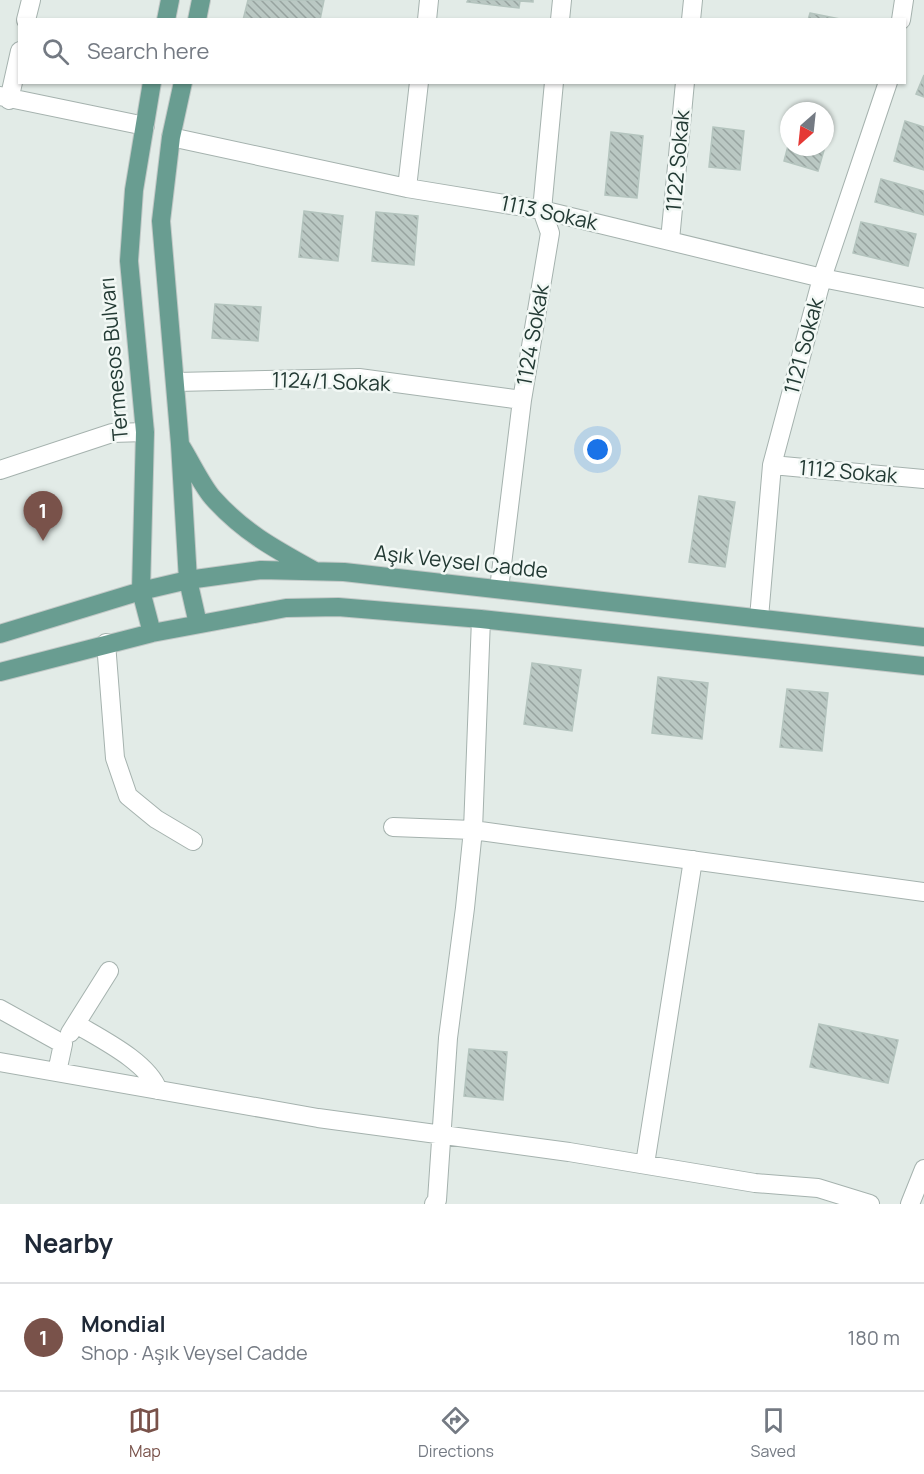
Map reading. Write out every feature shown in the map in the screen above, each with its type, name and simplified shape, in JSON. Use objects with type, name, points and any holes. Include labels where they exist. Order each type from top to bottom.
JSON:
[{"type":"main road","points":[[166,18],[170,0]]},
{"type":"main road","points":[[197,18],[201,0]]},
{"type":"main road","name":"Termesos Bulvarı","points":[[152,84],[134,190],[129,261],[145,432],[141,591],[152,633]]},
{"type":"main road","points":[[183,84],[171,137],[161,221],[180,444],[188,580],[198,624]]},
{"type":"main road","points":[[180,444],[211,495],[239,525],[262,542],[314,571]]},
{"type":"main road","name":"Aşık Veysel Cadde","points":[[0,634],[141,591],[188,580],[261,570],[344,572],[924,637]]},
{"type":"main road","points":[[0,672],[106,643],[198,624],[286,608],[338,607],[481,619],[924,666]]},
{"type":"street","points":[[26,18],[31,0]]},
{"type":"street","points":[[427,18],[429,0]]},
{"type":"street","points":[[560,18],[562,0]]},
{"type":"street","points":[[691,18],[693,0]]},
{"type":"street","points":[[901,18],[904,0]]},
{"type":"street","points":[[18,57],[4,98],[145,126]]},
{"type":"street","points":[[407,188],[419,84]]},
{"type":"street","name":"1124 Sokak","points":[[499,589],[522,400],[550,233],[542,210],[554,84]]},
{"type":"street","name":"1122 Sokak","points":[[670,240],[685,84]]},
{"type":"street","name":"1121 Sokak","points":[[759,618],[772,465],[822,278],[887,84]]},
{"type":"street","name":"1113 Sokak","points":[[171,137],[407,188],[542,210],[822,278],[924,298]]},
{"type":"street","name":"1124/1 Sokak","points":[[175,382],[359,378],[522,400]]},
{"type":"street","points":[[0,470],[112,433],[145,432]]},
{"type":"street","name":"1112 Sokak","points":[[772,465],[924,479]]},
{"type":"street","points":[[434,1204],[437,1200],[448,1038],[473,830],[481,619]]},
{"type":"street","points":[[106,643],[115,758],[129,796],[156,819],[193,841]]},
{"type":"street","points":[[393,827],[473,830],[924,892]]},
{"type":"street","points":[[645,1164],[693,860]]},
{"type":"street","points":[[57,1072],[63,1044],[109,971]]},
{"type":"street","points":[[0,1008],[63,1044]]},
{"type":"street","points":[[76,1024],[133,1060],[155,1080],[158,1090]]},
{"type":"street","points":[[0,1062],[318,1118],[645,1164],[755,1183],[818,1188],[870,1204]]},
{"type":"street","points":[[910,1204],[924,1169]]},
{"type":"building","points":[[248,0],[324,0],[320,18],[244,18]]},
{"type":"building","points":[[468,0],[533,0],[533,2],[520,1],[519,8],[467,2]]},
{"type":"building","points":[[810,13],[835,18],[809,18]]},
{"type":"building","points":[[924,75],[924,97],[916,94]]},
{"type":"building","points":[[905,121],[924,127],[924,170],[894,161]]},
{"type":"building","points":[[713,127],[744,131],[740,170],[709,167]]},
{"type":"building","points":[[611,132],[643,136],[637,198],[605,195]]},
{"type":"building","points":[[785,156],[822,156],[818,171],[784,161]]},
{"type":"building","points":[[881,179],[924,191],[924,215],[875,202]]},
{"type":"building","points":[[304,211],[343,216],[338,261],[299,257]]},
{"type":"building","points":[[376,212],[418,216],[414,265],[372,261]]},
{"type":"building","points":[[861,222],[916,234],[908,266],[853,253]]},
{"type":"building","points":[[215,304],[261,307],[258,341],[212,338]]},
{"type":"building","points":[[699,496],[735,502],[725,567],[689,562]]},
{"type":"building","points":[[532,663],[581,670],[572,731],[524,724]]},
{"type":"building","points":[[658,677],[708,683],[702,739],[652,733]]},
{"type":"building","points":[[787,689],[828,693],[822,751],[780,747]]},
{"type":"building","points":[[819,1024],[898,1040],[888,1083],[810,1067]]},
{"type":"building","points":[[469,1049],[507,1052],[503,1100],[464,1096]]},
{"type":"place","name":"Mondial","points":[[43,541]]}]
